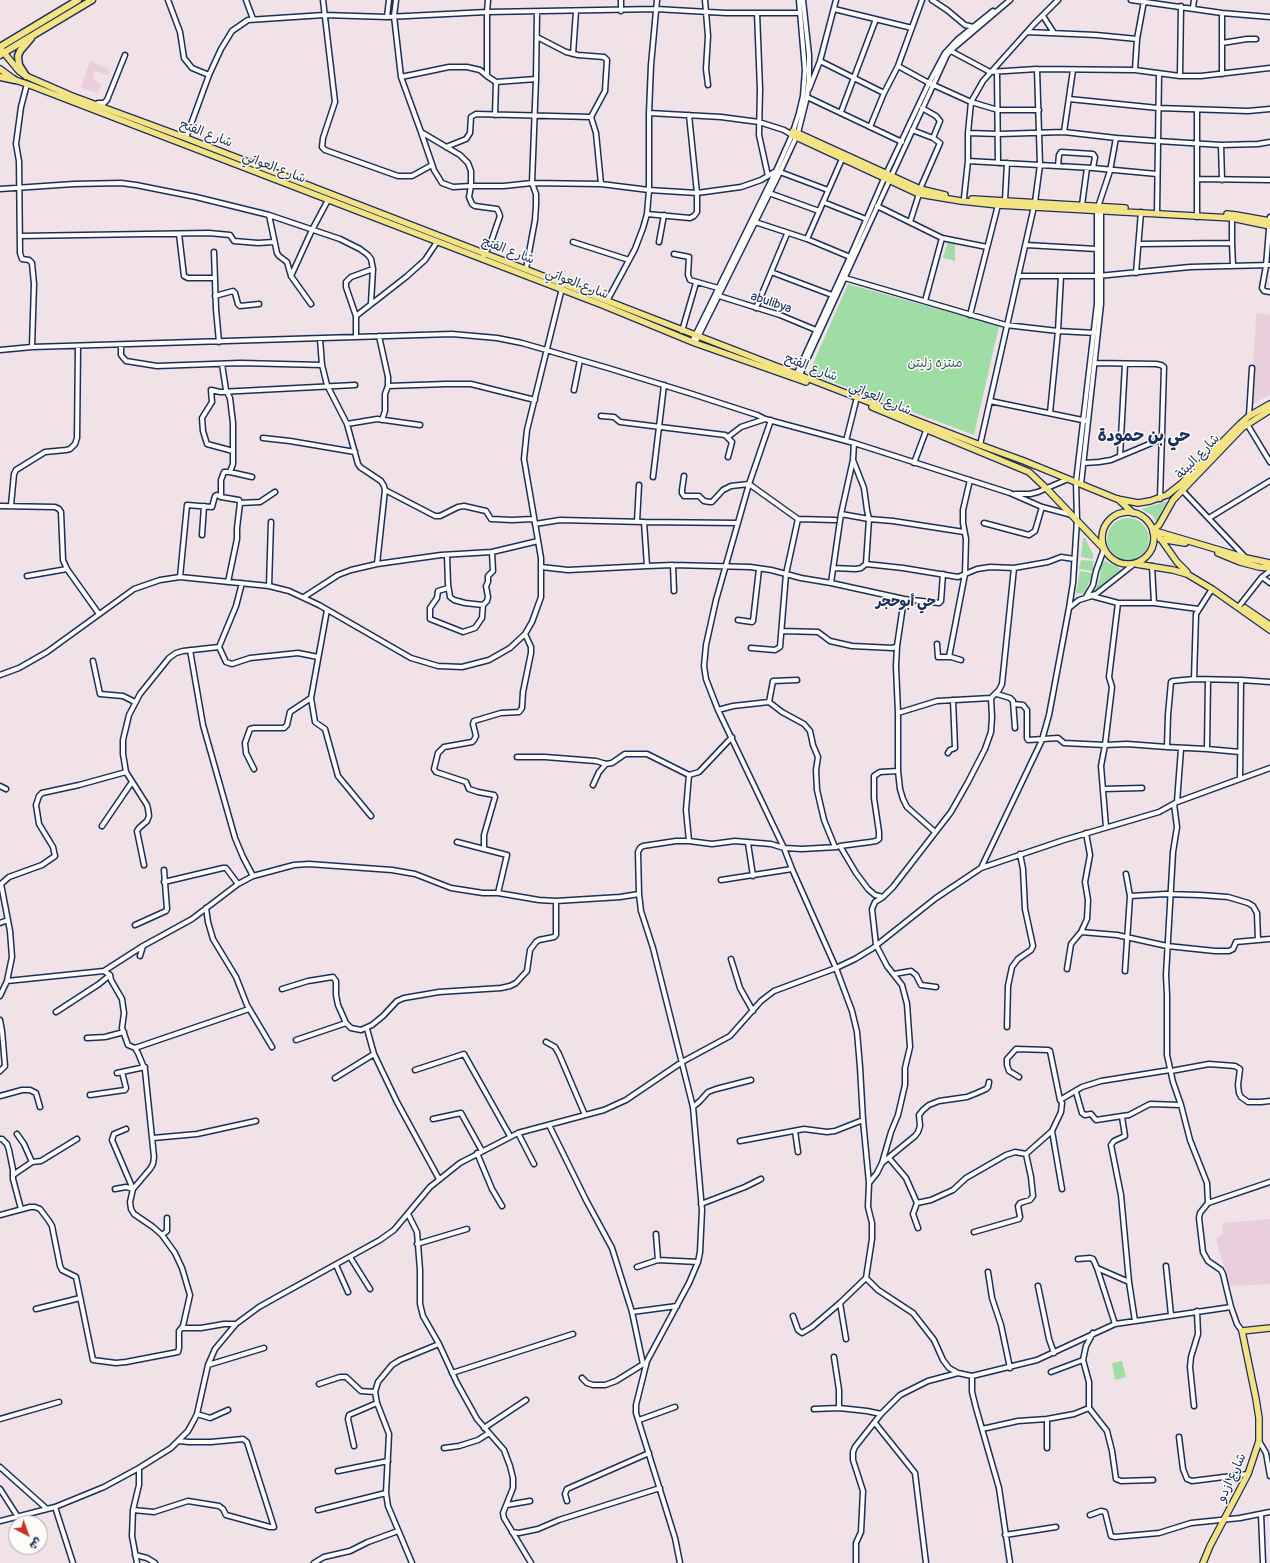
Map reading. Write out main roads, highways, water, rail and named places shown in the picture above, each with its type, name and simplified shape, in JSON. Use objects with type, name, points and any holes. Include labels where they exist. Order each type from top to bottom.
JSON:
[{"type":"highway","points":[[1,51],[78,0]]},
{"type":"highway","points":[[1,51],[92,0]]},
{"type":"highway","points":[[26,76],[19,65],[18,56],[32,35]]},
{"type":"highway","points":[[0,77],[16,80]]},
{"type":"main road","points":[[1,51],[19,71],[26,76]]},
{"type":"main road","name":"شارع العواتي","points":[[0,69],[16,80],[140,125],[267,177],[437,242],[483,256],[695,340],[797,376],[926,430],[1023,468],[1047,489],[1104,549]]},
{"type":"main road","name":"شارع الفتح","points":[[26,76],[140,125],[186,138],[483,256],[526,269],[562,287],[607,301],[682,331],[695,340]]},
{"type":"main road","points":[[888,177],[842,159],[793,133],[888,177],[919,192],[961,201],[998,205],[1082,205],[1141,212],[1157,211]]},
{"type":"main road","points":[[267,177],[269,170]]},
{"type":"main road","points":[[919,192],[964,198],[1005,200],[1035,205],[1157,211],[1270,222]]},
{"type":"main road","points":[[1197,215],[1236,214],[1270,222]]},
{"type":"main road","name":"شارع الفتح","points":[[797,376],[1079,483],[1117,499]]},
{"type":"main road","name":"شارع البيئة","points":[[1117,499],[1138,503],[1160,499],[1181,484],[1249,416],[1270,404]]},
{"type":"main road","name":"شارع البيئة","points":[[1153,532],[1159,525],[1168,508],[1182,490],[1247,424],[1270,410]]},
{"type":"main road","points":[[1117,499],[1130,512],[1147,520],[1153,532],[1162,539],[1171,554],[1185,570],[1240,604],[1270,625]]},
{"type":"main road","points":[[1138,503],[1130,512],[1115,516],[1109,520],[1105,526],[1102,541],[1104,549],[1113,560],[1119,563],[1152,566],[1187,574],[1212,589],[1270,630]]},
{"type":"main road","points":[[1153,532],[1246,558],[1270,563]]},
{"type":"main road","points":[[1134,564],[1146,557],[1153,544],[1153,532]]},
{"type":"main road","points":[[1162,539],[1202,546],[1240,562],[1270,569]]},
{"type":"main road","name":"شارع ازدو","points":[[1203,1563],[1224,1518],[1248,1474],[1258,1441],[1259,1418],[1242,1332],[1270,1328]]},
{"type":"district","name":"حي بن حمودة","points":[[1144,437]]},
{"type":"district","name":"حي أبوحجر","points":[[906,602]]},
{"type":"park label","name":"منتزه زليتن","points":[[935,364]]}]
